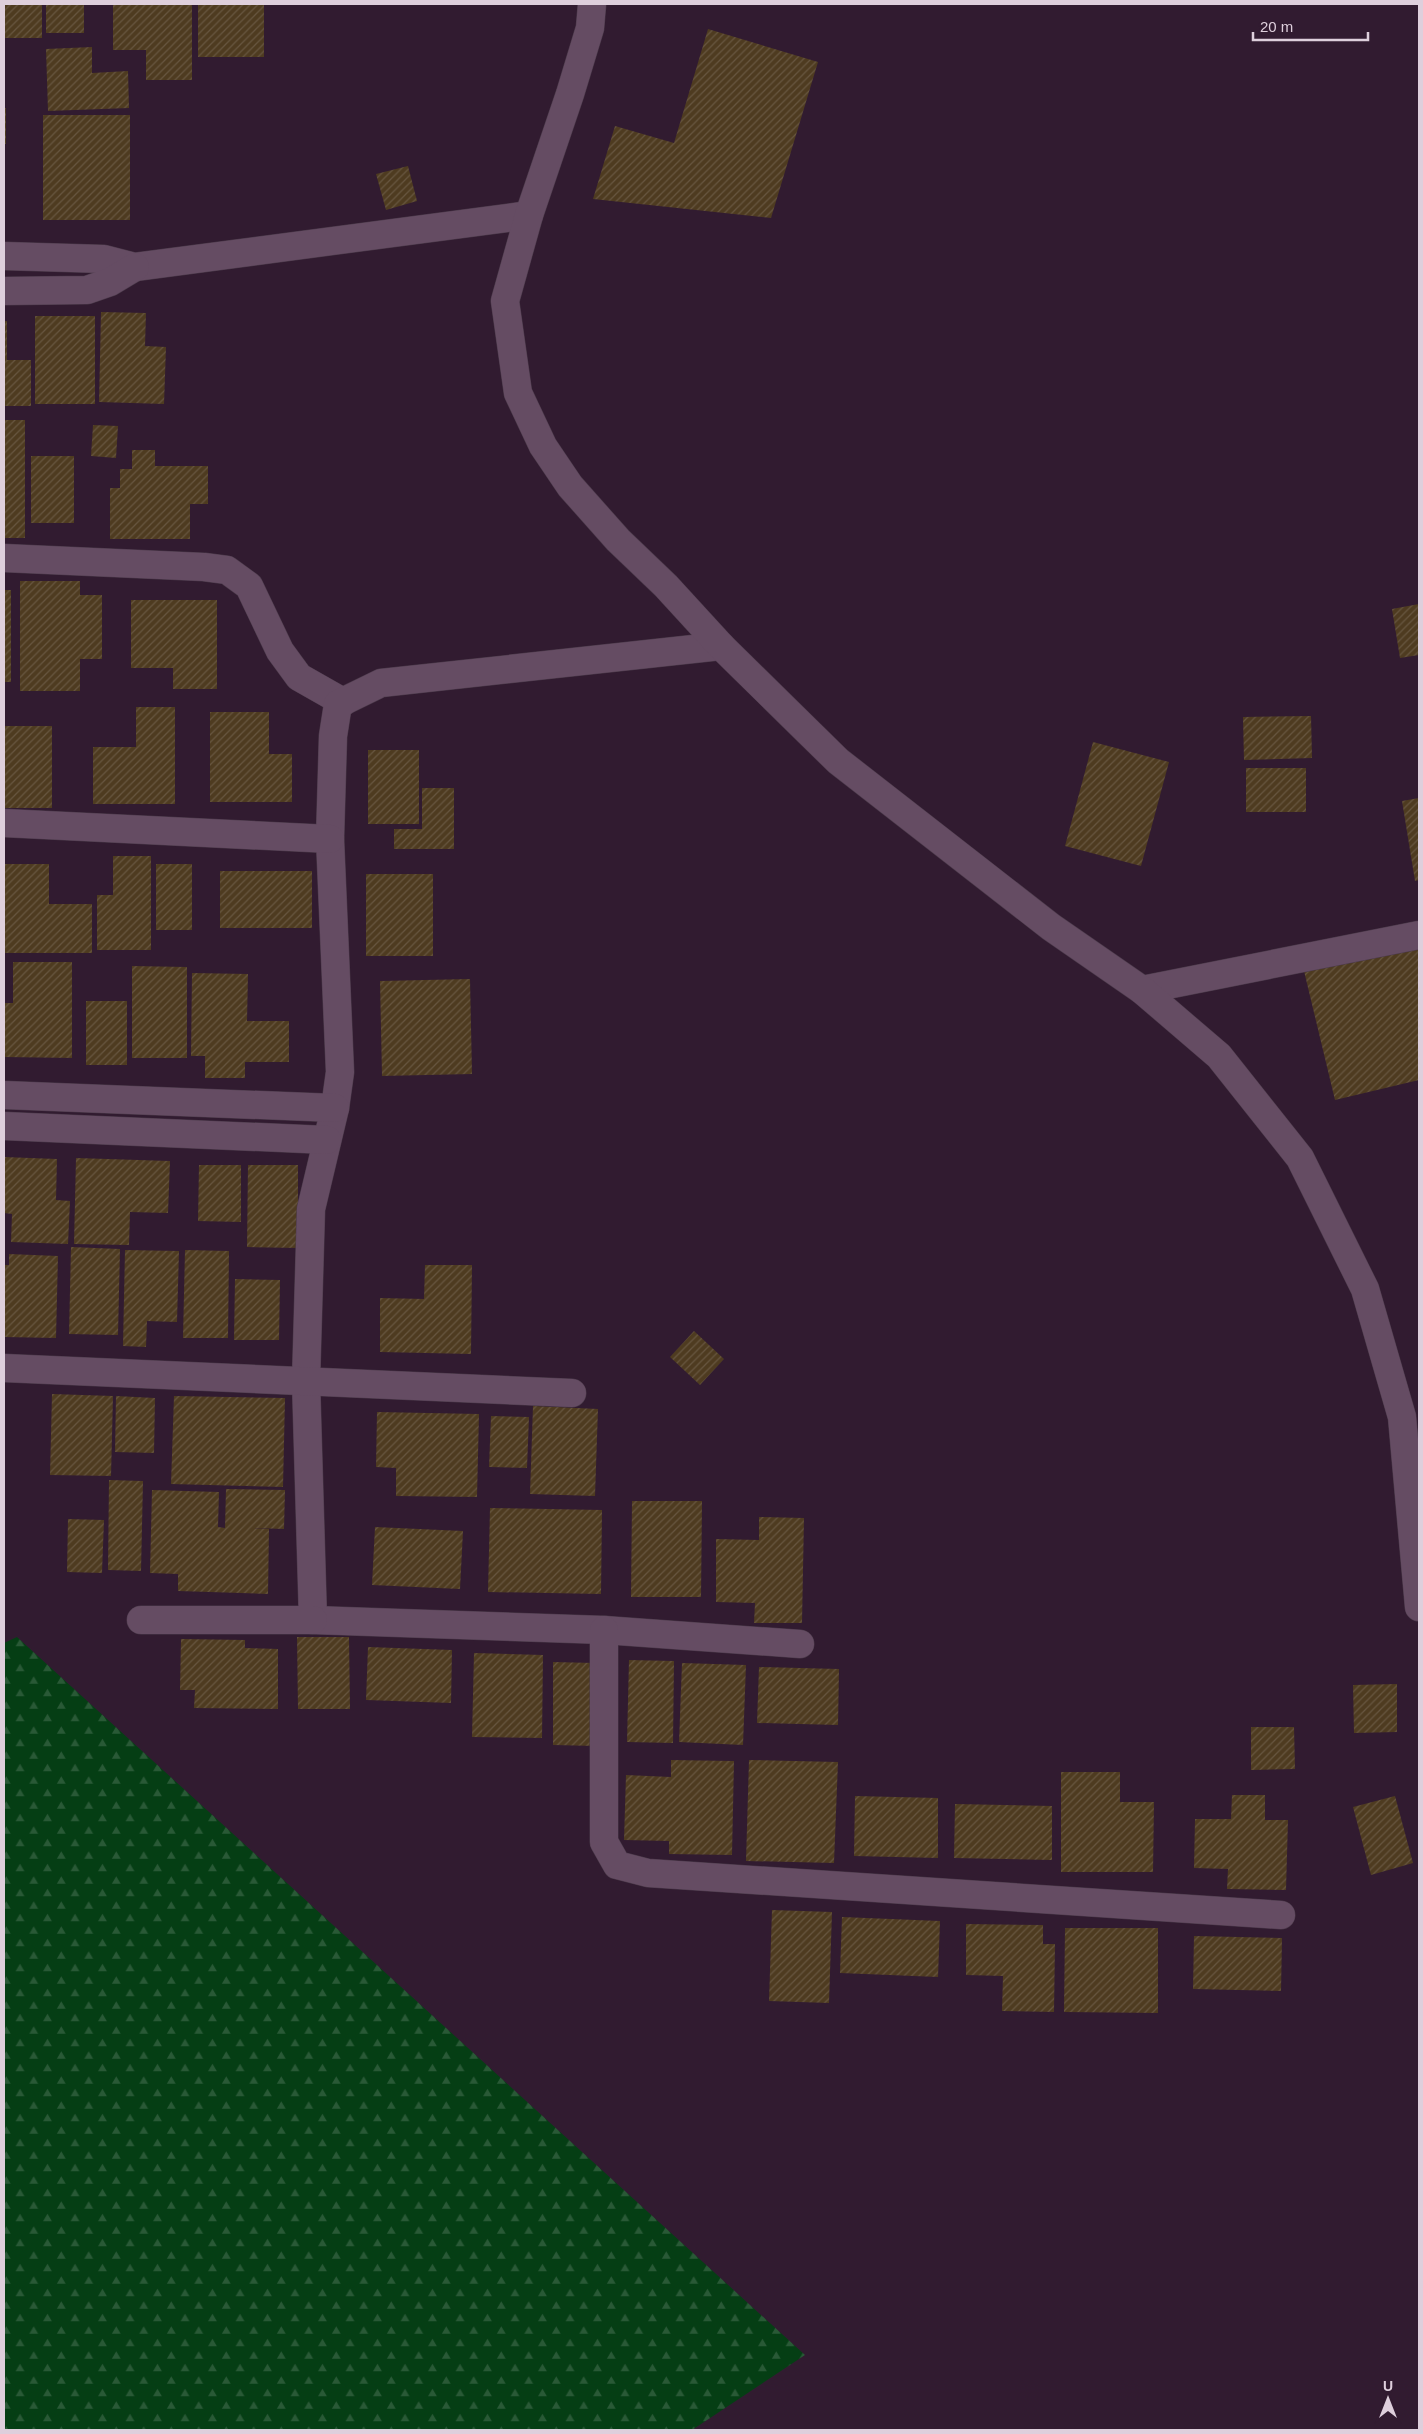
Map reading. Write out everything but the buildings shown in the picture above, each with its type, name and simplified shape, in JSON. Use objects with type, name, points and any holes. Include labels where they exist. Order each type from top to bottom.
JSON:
[{"type":"street","points":[[592,4],[590,28],[529,215],[505,300],[518,394],[543,446],[570,486],[618,540],[666,586],[721,646],[838,761],[1051,927],[1142,990],[1220,1056],[1300,1158],[1365,1289],[1402,1417],[1419,1607]]},
{"type":"street","points":[[4,291],[87,290],[110,282],[135,267],[529,215]]},
{"type":"street","points":[[4,256],[104,258],[135,267]]},
{"type":"street","points":[[4,558],[204,566],[227,570],[249,586],[280,650],[299,677],[343,702]]},
{"type":"street","points":[[313,1620],[306,1381],[311,1209],[335,1108],[340,1072],[330,840],[333,736],[338,704],[381,683],[721,646]]},
{"type":"street","points":[[4,823],[330,840]]},
{"type":"street","points":[[1142,990],[1419,935]]},
{"type":"street","points":[[4,1095],[335,1108]]},
{"type":"street","points":[[4,1126],[327,1140]]},
{"type":"street","points":[[4,1368],[572,1393]]},
{"type":"street","points":[[141,1620],[313,1620],[604,1630],[800,1644]]},
{"type":"street","points":[[604,1630],[604,1842],[617,1865],[648,1873],[1281,1915]]},
{"type":"green space","points":[[17,1637],[805,2355],[692,2430],[4,2430],[4,1643]]}]
